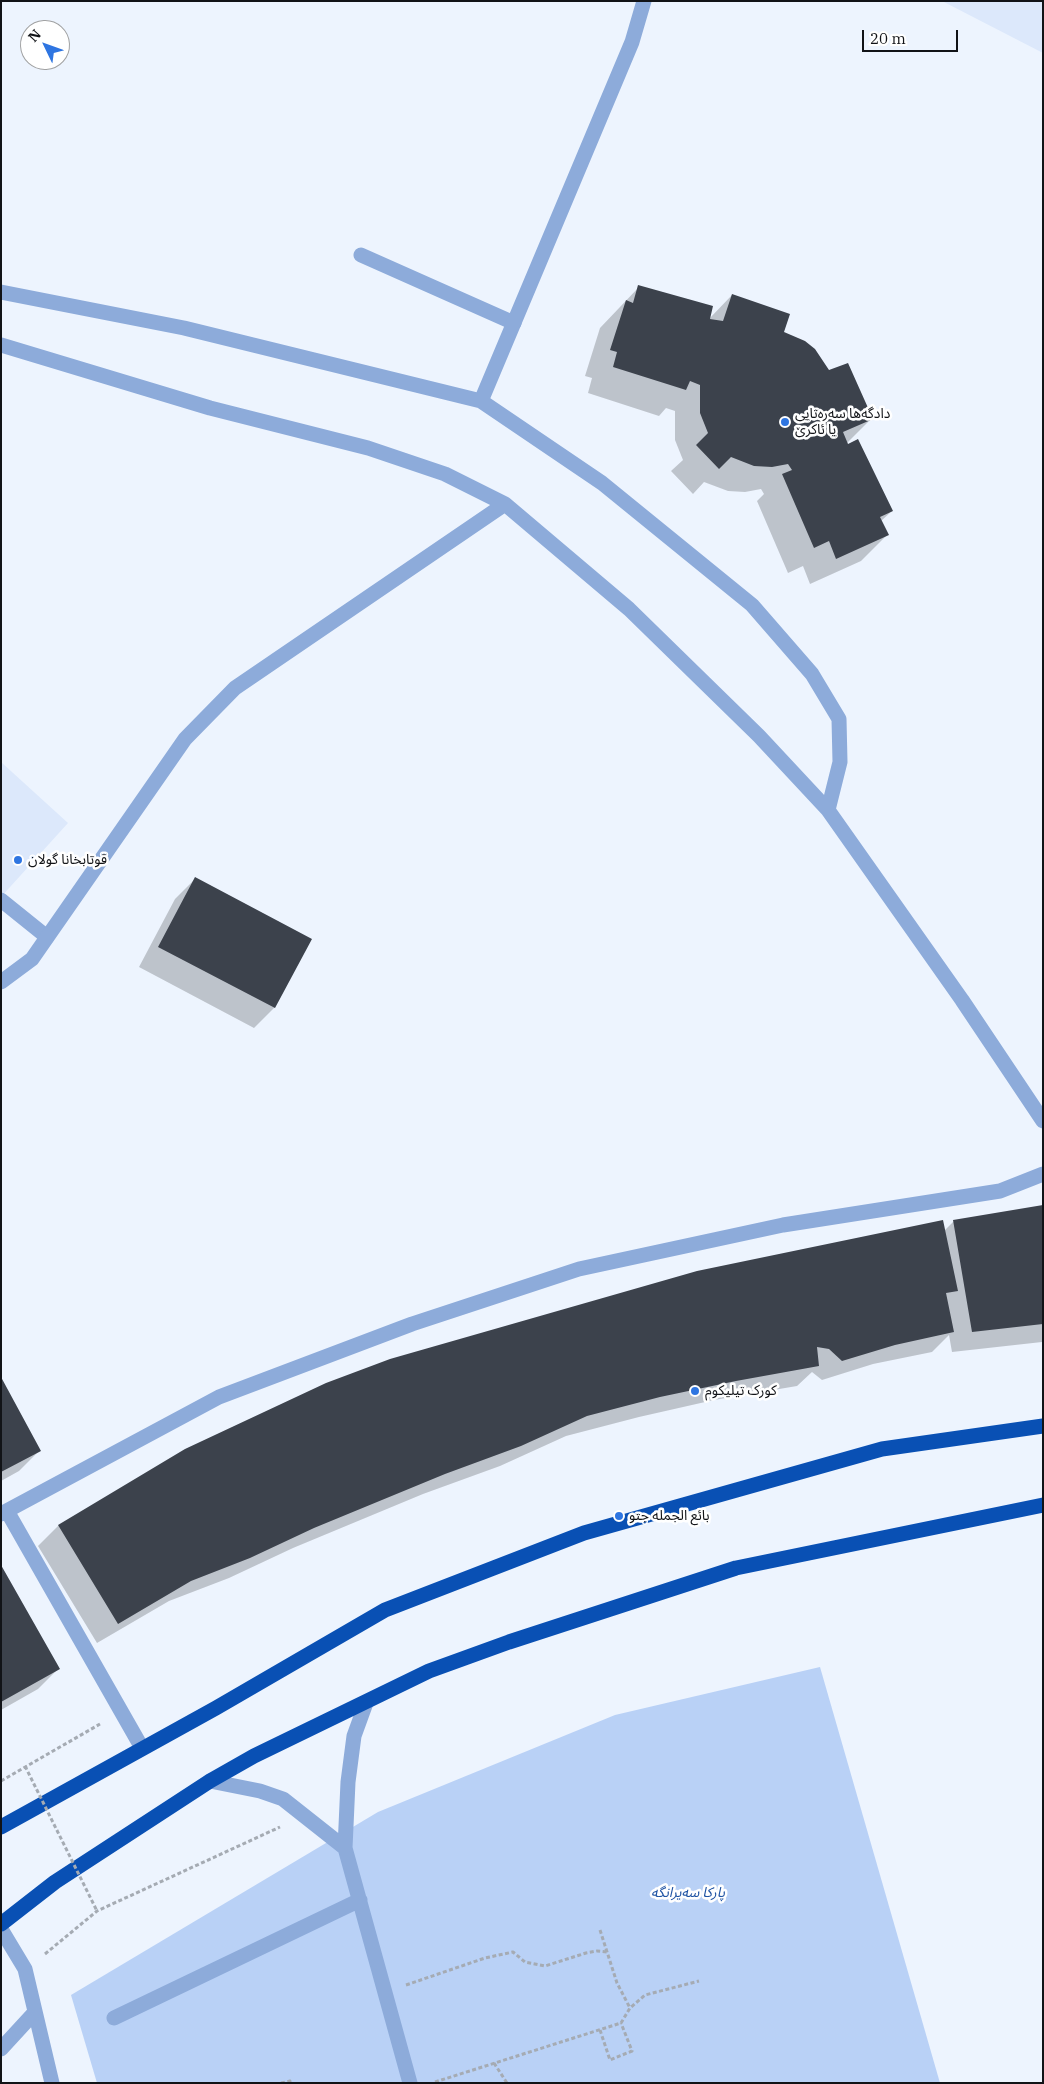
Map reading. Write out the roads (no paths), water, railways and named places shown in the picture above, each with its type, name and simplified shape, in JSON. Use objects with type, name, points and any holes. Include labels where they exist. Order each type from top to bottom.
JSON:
[{"type":"highway","points":[[1,1827],[386,1610],[584,1533],[882,1449],[1043,1426]]},
{"type":"highway","points":[[1,1924],[55,1882],[210,1781],[254,1756],[366,1704],[429,1671],[509,1642],[736,1568],[1043,1505]]},
{"type":"street","points":[[481,401],[632,42],[644,1]]},
{"type":"street","points":[[361,255],[514,323]]},
{"type":"street","points":[[1,292],[184,328],[481,401],[602,483],[752,604],[812,674],[839,719],[840,762],[828,810]]},
{"type":"street","points":[[1,346],[210,408],[368,448],[445,474],[504,504],[629,609],[759,736],[828,810],[962,1000],[1043,1121]]},
{"type":"street","points":[[1,982],[32,958],[185,739],[235,688],[504,504]]},
{"type":"street","points":[[1,900],[47,937]]},
{"type":"street","points":[[142,1748],[4,1513],[219,1397],[412,1324],[551,1278],[579,1269],[783,1226],[1000,1191],[1043,1174]]},
{"type":"street","points":[[366,1704],[354,1736],[348,1782],[345,1848],[410,2083]]},
{"type":"street","points":[[210,1781],[260,1791],[283,1800],[305,1815],[345,1848]]},
{"type":"street","points":[[114,2018],[360,1900]]},
{"type":"street","points":[[1,1929],[25,1970],[52,2083]]},
{"type":"street","points":[[1,2049],[36,2012]]},
{"type":"place","name":"دادگەها سەرەتایی یا ئاکرێ","points":[[785,422]]},
{"type":"place","name":"قوتابخانا گولان","points":[[18,860]]},
{"type":"place","name":"کورک تيليكوم","points":[[695,1391]]},
{"type":"place","name":"بائع الجملە جتو","points":[[619,1516]]},
{"type":"park label","name":"پارکا سەیرانگه","points":[[688,1893]]}]
